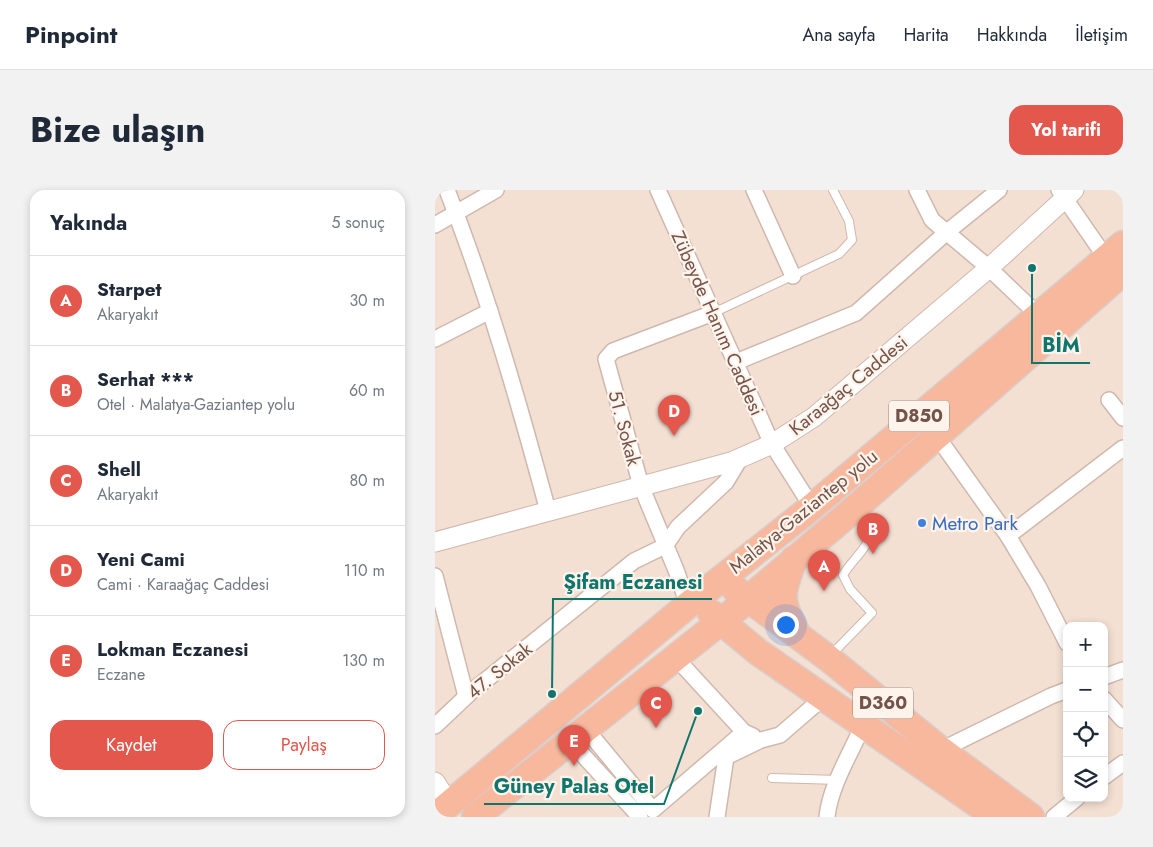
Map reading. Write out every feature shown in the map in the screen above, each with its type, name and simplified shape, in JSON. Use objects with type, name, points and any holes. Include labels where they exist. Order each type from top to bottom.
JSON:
[{"type":"highway","name":"Malatya-Gaziantep yolu","points":[[721,603],[812,506],[1038,315],[1117,258]]},
{"type":"highway","name":"Malatya-Gaziantep yolu","points":[[721,603],[794,559],[854,508],[936,435],[1117,258]]},
{"type":"highway","points":[[794,559],[782,594],[785,611],[800,638]]},
{"type":"highway","name":"D360","points":[[721,603],[800,638],[941,750],[1031,817]]},
{"type":"highway","name":"D360","points":[[721,603],[758,652]]},
{"type":"highway","points":[[475,817],[682,652],[721,603]]},
{"type":"highway","points":[[443,810],[721,603]]},
{"type":"highway","name":"D360","points":[[682,652],[723,641],[758,652],[996,817]]},
{"type":"street","points":[[447,190],[490,311],[523,415],[548,512]]},
{"type":"street","points":[[435,225],[496,190]]},
{"type":"street","name":"Zübeyde Hanım Caddesi","points":[[658,190],[772,444],[812,506]]},
{"type":"street","points":[[754,190],[793,276]]},
{"type":"street","points":[[917,190],[932,220],[989,268],[1038,315]]},
{"type":"street","points":[[736,362],[857,313],[947,232],[999,190]]},
{"type":"street","points":[[1065,193],[1117,258]]},
{"type":"street","name":"Karaağaç Caddesi","points":[[435,542],[741,457],[772,444],[814,417],[989,268],[1065,193]]},
{"type":"street","points":[[435,339],[490,311]]},
{"type":"street","name":"51. Sokak","points":[[713,313],[613,351],[606,359],[641,486],[665,546],[721,603]]},
{"type":"street","points":[[1109,400],[1123,418]]},
{"type":"street","points":[[936,435],[1008,536],[1039,586],[1063,635]]},
{"type":"street","points":[[1008,536],[1123,448]]},
{"type":"street","name":"47. Sokak","points":[[435,726],[466,696],[634,561],[665,546],[678,527],[725,482],[741,457]]},
{"type":"street","points":[[435,576],[466,696]]},
{"type":"street","points":[[682,652],[744,732],[761,740]]},
{"type":"street","points":[[1108,676],[1123,670]]},
{"type":"street","points":[[941,750],[1063,692]]},
{"type":"street","points":[[717,817],[725,757],[761,740],[780,735],[824,696]]},
{"type":"street","points":[[1108,703],[1123,720]]},
{"type":"street","points":[[827,817],[828,808],[863,725]]},
{"type":"street","points":[[645,815],[744,732]]},
{"type":"street","points":[[578,735],[645,815]]},
{"type":"street","points":[[578,735],[645,815]]},
{"type":"street","points":[[1108,775],[1123,763]]},
{"type":"street","points":[[435,782],[443,810]]},
{"type":"street","points":[[1054,817],[1072,802]]},
{"type":"lane","points":[[713,313],[839,254],[852,240],[849,221],[833,190]]},
{"type":"lane","points":[[827,658],[871,613],[849,589],[843,575],[850,562],[869,543],[871,534],[871,527],[854,508]]},
{"type":"lane","points":[[772,778],[839,780]]},
{"type":"shaded area","points":[[435,190],[1123,190],[1123,817],[435,817]]},
{"type":"place","name":"BİM","points":[[1032,268]]},
{"type":"place","name":"Yeni Cami","points":[[674,436]]},
{"type":"place","name":"Metro Park","points":[[922,523]]},
{"type":"place","name":"Serhat ***","points":[[873,554]]},
{"type":"place","name":"Starpet","points":[[824,591]]},
{"type":"place","name":"Şifam Eczanesi","points":[[552,694]]},
{"type":"place","name":"Güney Palas Otel","points":[[698,711]]},
{"type":"place","name":"Shell","points":[[656,728]]},
{"type":"place","name":"Lokman Eczanesi","points":[[574,766]]}]
